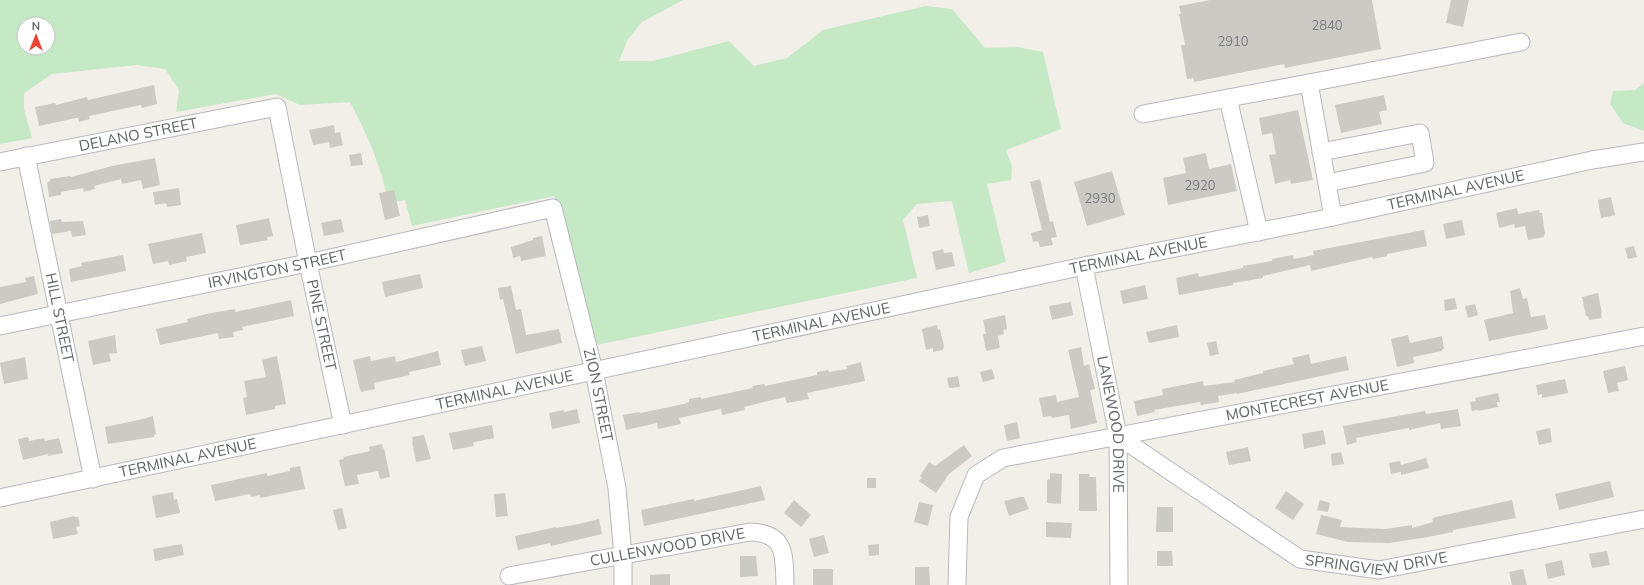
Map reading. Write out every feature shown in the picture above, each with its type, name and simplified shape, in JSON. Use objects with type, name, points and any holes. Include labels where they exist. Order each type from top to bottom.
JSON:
[{"type":"street","points":[[1143,114],[1521,42]]},
{"type":"street","points":[[1309,83],[1333,217]]},
{"type":"street","points":[[1228,98],[1259,232]]},
{"type":"street","name":"DELANO STREET","points":[[0,162],[277,107]]},
{"type":"street","name":"PINE STREET","points":[[277,107],[308,263],[343,425]]},
{"type":"street","points":[[1321,152],[1420,133],[1425,163],[1327,183]]},
{"type":"street","name":"TERMINAL AVENUE","points":[[0,498],[1084,266],[1333,217],[1592,160],[1644,152]]},
{"type":"street","name":"HILL STREET","points":[[26,156],[93,479]]},
{"type":"street","name":"IRVINGTON STREET","points":[[0,326],[308,263],[553,208]]},
{"type":"street","name":"ZION STREET","points":[[553,208],[594,371],[617,488],[623,556],[623,585]]},
{"type":"street","name":"LANEWOOD DRIVE","points":[[1084,266],[1118,436],[1119,585]]},
{"type":"street","name":"MONTECREST AVENUE","points":[[958,585],[959,517],[976,475],[1003,458],[1644,336]]},
{"type":"street","name":"SPRINGVIEW DRIVE","points":[[1118,436],[1300,559],[1379,570],[1644,519]]},
{"type":"street","name":"CULLENWOOD DRIVE","points":[[509,576],[750,532],[762,532],[772,536],[779,542],[784,551],[785,585]]},
{"type":"green space","points":[[0,0],[683,0],[642,22],[628,39],[619,61],[653,61],[729,41],[754,66],[787,58],[823,30],[926,6],[952,9],[985,48],[1017,47],[1043,52],[1061,129],[1006,150],[1012,166],[1011,180],[987,184],[1006,262],[969,273],[952,201],[917,204],[903,220],[917,278],[597,345],[554,196],[412,226],[405,200],[388,203],[378,164],[350,102],[300,105],[276,94],[176,112],[179,90],[165,69],[137,65],[52,74],[24,93],[24,109],[32,138],[0,144]]},
{"type":"green space","points":[[1644,83],[1644,131],[1623,123],[1610,104],[1613,91],[1635,90]]},
{"type":"building","points":[[1210,0],[1372,0],[1381,49],[1285,68],[1284,64],[1194,82],[1193,78],[1187,79],[1181,45],[1185,45],[1179,14],[1181,14],[1179,6]]},
{"type":"building","points":[[1451,0],[1469,0],[1463,27],[1446,23]]},
{"type":"building","points":[[154,85],[157,104],[142,108],[141,105],[89,116],[90,119],[79,122],[78,118],[76,118],[39,126],[35,107],[55,103],[56,105],[87,97],[88,100]]},
{"type":"building","points":[[1384,95],[1387,110],[1379,112],[1382,124],[1341,133],[1335,105]]},
{"type":"building","points":[[1298,110],[1313,180],[1291,184],[1290,180],[1275,184],[1269,155],[1276,154],[1272,133],[1262,135],[1259,118]]},
{"type":"building","points":[[334,125],[335,133],[340,132],[343,145],[330,148],[329,142],[313,145],[309,130]]},
{"type":"building","points":[[361,153],[363,165],[351,166],[349,155]]},
{"type":"building","points":[[1206,153],[1209,169],[1231,164],[1237,191],[1168,205],[1163,178],[1186,173],[1183,158]]},
{"type":"building","points":[[155,158],[160,185],[143,189],[141,180],[122,184],[121,179],[94,186],[95,189],[84,192],[83,188],[61,192],[61,195],[49,197],[47,182],[50,181],[50,179],[71,177],[112,166]]},
{"type":"building","points":[[1112,171],[1125,215],[1087,226],[1074,182]]},
{"type":"building","points":[[1040,179],[1050,222],[1053,221],[1057,237],[1051,238],[1053,245],[1040,247],[1038,241],[1033,242],[1031,233],[1042,230],[1030,182]]},
{"type":"building","points":[[179,188],[181,205],[167,207],[166,203],[155,205],[153,192]]},
{"type":"building","points":[[394,190],[400,216],[385,220],[379,193]]},
{"type":"building","points":[[1611,197],[1615,215],[1601,218],[1598,200]]},
{"type":"building","points":[[1517,208],[1518,214],[1539,210],[1540,213],[1542,213],[1545,234],[1544,237],[1528,240],[1525,226],[1515,228],[1514,224],[1499,228],[1496,213]]},
{"type":"building","points":[[928,215],[930,226],[919,228],[917,217]]},
{"type":"building","points":[[269,218],[273,236],[267,237],[268,240],[240,245],[236,225]]},
{"type":"building","points":[[61,219],[62,222],[83,221],[86,235],[72,237],[71,231],[52,234],[50,221]]},
{"type":"building","points":[[341,219],[344,232],[324,236],[321,223]]},
{"type":"building","points":[[1462,220],[1465,235],[1446,239],[1443,224]]},
{"type":"building","points":[[1424,230],[1427,246],[1387,254],[1387,256],[1373,259],[1372,257],[1311,271],[1310,265],[1263,276],[1263,278],[1233,283],[1233,285],[1179,295],[1176,278],[1198,273],[1199,277],[1243,268],[1243,266],[1272,261],[1272,259],[1293,255],[1294,259],[1314,255],[1313,251]]},
{"type":"building","points":[[202,233],[206,253],[186,257],[187,261],[169,265],[168,261],[153,264],[148,244]]},
{"type":"building","points":[[542,236],[546,256],[521,261],[520,256],[513,258],[511,247]]},
{"type":"building","points":[[1634,246],[1637,257],[1628,259],[1625,248]]},
{"type":"building","points":[[943,249],[944,253],[952,252],[955,266],[936,270],[932,252]]},
{"type":"building","points":[[123,255],[126,271],[71,282],[69,269],[82,266],[81,263]]},
{"type":"building","points":[[420,274],[423,288],[385,297],[382,282]]},
{"type":"building","points":[[34,276],[38,294],[0,304],[0,287],[26,282],[25,278]]},
{"type":"building","points":[[1145,285],[1148,299],[1123,304],[1120,291]]},
{"type":"building","points":[[511,286],[516,310],[521,309],[526,335],[559,329],[562,343],[516,354],[503,299],[500,300],[498,288]]},
{"type":"building","points":[[1520,288],[1523,299],[1527,298],[1531,317],[1545,315],[1548,329],[1489,341],[1484,320],[1513,313],[1510,291]]},
{"type":"building","points":[[1598,293],[1602,318],[1589,320],[1588,316],[1586,316],[1582,297]]},
{"type":"building","points":[[1455,298],[1457,309],[1445,311],[1444,300]]},
{"type":"building","points":[[291,300],[294,316],[242,327],[243,330],[233,332],[234,337],[219,339],[218,333],[160,345],[156,329],[188,322],[187,319],[211,313],[235,309],[235,312]]},
{"type":"building","points":[[1071,302],[1073,315],[1052,320],[1049,306]]},
{"type":"building","points":[[1475,304],[1478,315],[1468,318],[1465,306]]},
{"type":"building","points":[[1005,315],[1007,329],[1003,330],[1004,334],[998,336],[1000,348],[986,351],[983,334],[986,334],[983,320]]},
{"type":"building","points":[[937,325],[938,330],[940,329],[944,346],[943,350],[933,352],[933,348],[926,350],[922,329]]},
{"type":"building","points":[[1177,325],[1179,337],[1149,343],[1146,332]]},
{"type":"building","points":[[115,335],[117,353],[109,354],[111,361],[93,365],[88,341]]},
{"type":"building","points":[[1408,335],[1410,343],[1442,336],[1444,349],[1442,349],[1442,351],[1413,357],[1414,363],[1397,367],[1391,339]]},
{"type":"building","points":[[1216,341],[1219,354],[1210,356],[1207,343]]},
{"type":"building","points":[[482,346],[486,361],[465,366],[461,350]]},
{"type":"building","points":[[1081,347],[1084,366],[1089,364],[1095,389],[1090,390],[1097,423],[1071,429],[1069,415],[1052,418],[1051,416],[1043,417],[1039,398],[1056,395],[1057,402],[1079,397],[1068,350]]},
{"type":"building","points":[[438,351],[441,365],[409,372],[410,375],[374,383],[375,389],[361,392],[353,360],[370,356],[371,361],[395,356],[396,362]]},
{"type":"building","points":[[1309,354],[1311,364],[1346,356],[1349,370],[1237,394],[1218,396],[1219,402],[1201,405],[1200,402],[1154,410],[1155,412],[1137,416],[1134,401],[1163,395],[1162,389],[1203,381],[1204,386],[1235,382],[1234,380],[1263,373],[1263,371],[1294,364],[1292,358]]},
{"type":"building","points":[[277,356],[286,404],[275,406],[275,409],[246,415],[243,398],[247,397],[244,381],[266,377],[262,360]]},
{"type":"building","points":[[25,357],[28,379],[4,384],[0,363]]},
{"type":"building","points":[[861,362],[865,381],[807,393],[809,399],[787,403],[785,397],[744,407],[745,410],[722,415],[721,409],[679,418],[681,424],[658,429],[657,423],[626,430],[623,415],[684,404],[689,402],[689,399],[701,397],[701,399],[753,388],[752,386],[764,384],[765,386],[817,375],[817,372],[847,369],[846,366]]},
{"type":"building","points":[[1625,366],[1628,380],[1617,383],[1619,391],[1608,393],[1603,371]]},
{"type":"building","points":[[992,369],[995,379],[983,382],[980,372]]},
{"type":"building","points":[[958,376],[960,387],[949,388],[947,378]]},
{"type":"building","points":[[1565,379],[1568,393],[1542,398],[1542,394],[1538,395],[1536,385]]},
{"type":"building","points":[[1498,393],[1500,402],[1497,402],[1498,407],[1472,411],[1470,402],[1476,401],[1475,398]]},
{"type":"building","points":[[577,409],[580,423],[552,429],[549,413]]},
{"type":"building","points":[[1458,409],[1461,426],[1441,429],[1440,423],[1409,430],[1409,428],[1356,438],[1357,442],[1347,445],[1343,426],[1425,411],[1426,414]]},
{"type":"building","points":[[153,416],[156,434],[154,437],[108,444],[105,427]]},
{"type":"building","points":[[1017,422],[1020,438],[1007,441],[1004,425]]},
{"type":"building","points":[[492,425],[494,438],[475,442],[473,443],[474,446],[453,450],[449,433]]},
{"type":"building","points":[[1550,428],[1552,442],[1539,445],[1536,431]]},
{"type":"building","points":[[1323,430],[1326,444],[1304,449],[1302,434]]},
{"type":"building","points":[[424,435],[431,459],[416,462],[412,437]]},
{"type":"building","points":[[28,437],[29,441],[44,438],[45,441],[59,438],[63,453],[48,456],[48,454],[23,460],[18,439]]},
{"type":"building","points":[[382,444],[390,477],[380,479],[378,471],[357,475],[359,484],[345,486],[339,460],[344,459],[343,457],[370,451],[369,447]]},
{"type":"building","points":[[964,445],[972,456],[949,474],[936,493],[919,481],[922,477],[920,476],[929,462],[935,466]]},
{"type":"building","points":[[1248,447],[1251,461],[1229,465],[1226,452]]},
{"type":"building","points":[[1341,452],[1344,464],[1332,466],[1331,454]]},
{"type":"building","points":[[1426,458],[1429,468],[1401,475],[1401,472],[1391,474],[1389,463],[1400,461],[1401,465]]},
{"type":"building","points":[[300,466],[305,489],[260,498],[260,495],[251,497],[250,494],[215,501],[211,485],[267,473],[267,476],[290,471],[290,468]]},
{"type":"building","points":[[1050,473],[1062,474],[1061,504],[1047,503],[1047,480],[1050,479]]},
{"type":"building","points":[[1079,474],[1089,474],[1090,477],[1096,477],[1097,511],[1079,511]]},
{"type":"building","points":[[867,478],[876,478],[876,488],[867,488]]},
{"type":"building","points":[[1610,481],[1614,497],[1559,510],[1555,494]]},
{"type":"building","points":[[761,486],[765,500],[644,526],[641,510],[694,499],[694,501]]},
{"type":"building","points":[[1286,491],[1304,504],[1293,520],[1275,508]]},
{"type":"building","points":[[173,492],[174,500],[177,499],[180,513],[156,518],[152,496]]},
{"type":"building","points":[[505,493],[508,516],[496,517],[494,494]]},
{"type":"building","points":[[1024,497],[1029,509],[1009,516],[1004,501]]},
{"type":"building","points":[[794,500],[811,515],[801,527],[784,513]]},
{"type":"building","points":[[1320,500],[1330,503],[1328,512],[1317,510]]},
{"type":"building","points":[[1512,500],[1516,518],[1453,530],[1453,532],[1428,537],[1389,543],[1348,542],[1316,534],[1321,515],[1342,520],[1340,527],[1385,529],[1412,525],[1412,528],[1433,522],[1432,519],[1436,517]]},
{"type":"building","points":[[919,502],[933,505],[928,526],[914,522]]},
{"type":"building","points":[[1157,507],[1173,507],[1173,532],[1156,532]]},
{"type":"building","points":[[342,508],[347,528],[338,530],[333,510]]},
{"type":"building","points":[[74,516],[78,517],[80,526],[76,527],[78,534],[53,539],[50,522]]},
{"type":"building","points":[[599,519],[602,534],[551,546],[550,543],[518,550],[515,536]]},
{"type":"building","points":[[1046,522],[1072,523],[1071,538],[1046,537]]},
{"type":"building","points":[[824,535],[829,553],[814,557],[809,539]]},
{"type":"building","points":[[182,544],[184,555],[155,561],[153,549]]},
{"type":"building","points":[[879,544],[879,555],[869,556],[868,545]]},
{"type":"building","points":[[1157,551],[1172,551],[1173,566],[1157,566]]},
{"type":"building","points":[[1607,551],[1610,565],[1592,568],[1589,554]]},
{"type":"building","points":[[740,556],[756,556],[758,576],[740,577]]},
{"type":"building","points":[[1562,560],[1565,575],[1548,579],[1545,564]]},
{"type":"building","points":[[915,567],[929,567],[930,585],[915,585]]},
{"type":"building","points":[[813,569],[833,569],[833,585],[813,585]]},
{"type":"building","points":[[1523,569],[1527,585],[1512,585],[1509,572]]},
{"type":"building","points":[[670,574],[670,585],[650,585],[650,575]]}]
